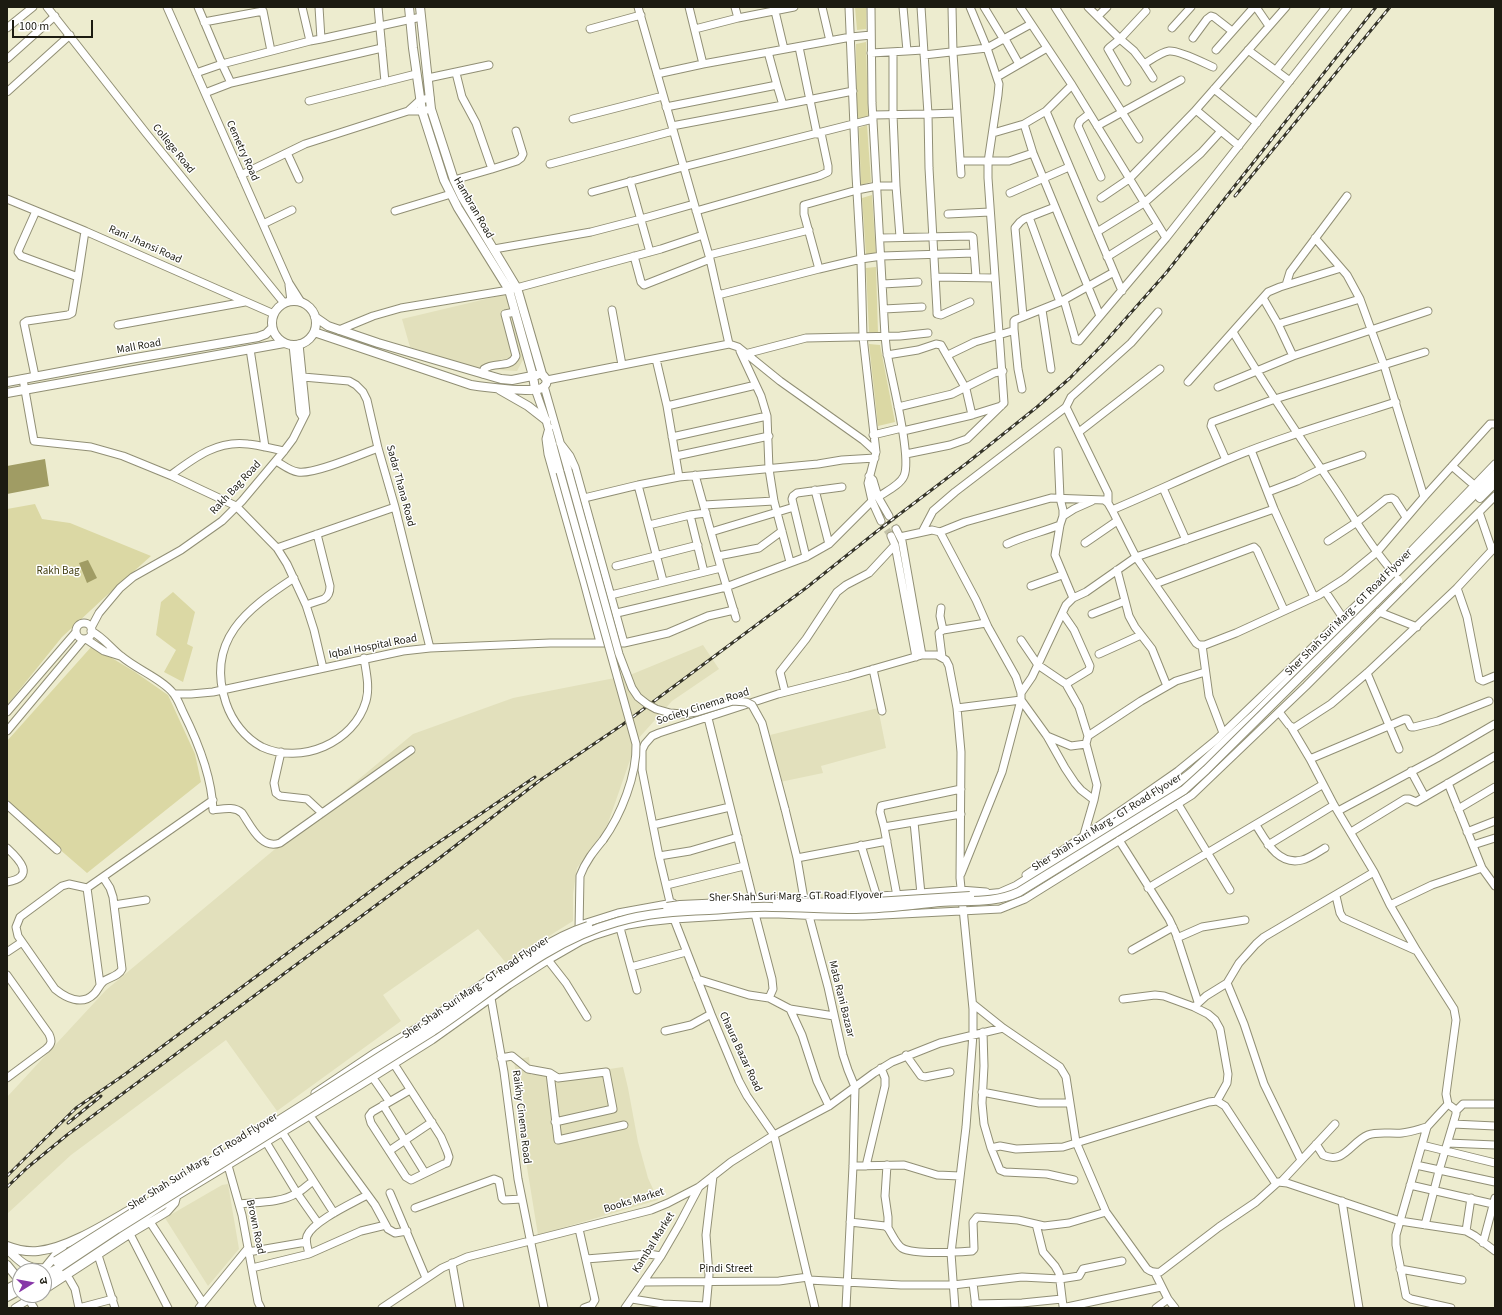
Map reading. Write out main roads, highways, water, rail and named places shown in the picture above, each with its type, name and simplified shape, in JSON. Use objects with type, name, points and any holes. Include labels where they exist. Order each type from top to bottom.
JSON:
[{"type":"main road","name":"Hambran Road","points":[[409,7],[416,74],[422,112],[444,180],[451,194],[513,289],[515,312],[533,376],[535,389]]},
{"type":"main road","name":"Hambran Road","points":[[420,7],[431,109],[454,180],[462,197],[494,249],[513,289],[544,380]]},
{"type":"main road","points":[[287,302],[301,302],[307,305],[315,317],[316,325],[310,338],[296,345],[284,343],[275,334],[272,328],[274,314],[278,308],[287,302]]},
{"type":"main road","points":[[314,332],[471,385],[495,388],[535,389],[544,380],[533,376],[512,380],[501,379],[339,330],[328,326],[315,317]]},
{"type":"main road","name":"Mall Road","points":[[7,382],[258,337],[266,334],[272,328]]},
{"type":"main road","name":"Mall Road","points":[[7,393],[284,343]]},
{"type":"main road","points":[[495,388],[528,406],[548,424]]},
{"type":"main road","name":"Sher Shah Suri Marg - GT Road Flyover","points":[[52,1266],[446,1014],[540,950],[575,930],[618,916],[680,905],[770,902],[860,903],[988,895],[1000,893],[1016,886],[1170,789],[1192,772],[1253,716],[1495,474]]},
{"type":"main road","name":"Sher Shah Suri Marg - GT Road Flyover","points":[[52,1266],[433,1031],[519,970],[582,933],[617,922],[652,914],[678,911],[771,906],[858,909],[945,902],[984,901],[1001,899],[1019,892],[1184,790],[1206,770],[1495,483]]},
{"type":"main road","points":[[7,1249],[32,1252],[65,1244],[166,1188]]},
{"type":"main road","points":[[49,1263],[65,1244]]},
{"type":"main road","points":[[7,1249],[23,1263]]},
{"type":"main road","points":[[7,1249],[19,1263]]},
{"type":"tunnel","points":[[889,516],[896,529]]},
{"type":"tunnel","points":[[881,521],[891,536]]},
{"type":"railway","points":[[7,1187],[28,1167],[67,1135],[437,860],[539,781],[622,725],[806,588],[1037,407],[1070,378],[1105,342],[1166,273],[1376,7]]},
{"type":"railway","points":[[1235,196],[1390,7]]},
{"type":"railway","points":[[7,1176],[76,1108],[124,1075],[411,861],[535,777]]},
{"type":"railway","points":[[68,1123],[101,1096]]},
{"type":"park label","name":"Rakh Bag","points":[[58,572]]}]
